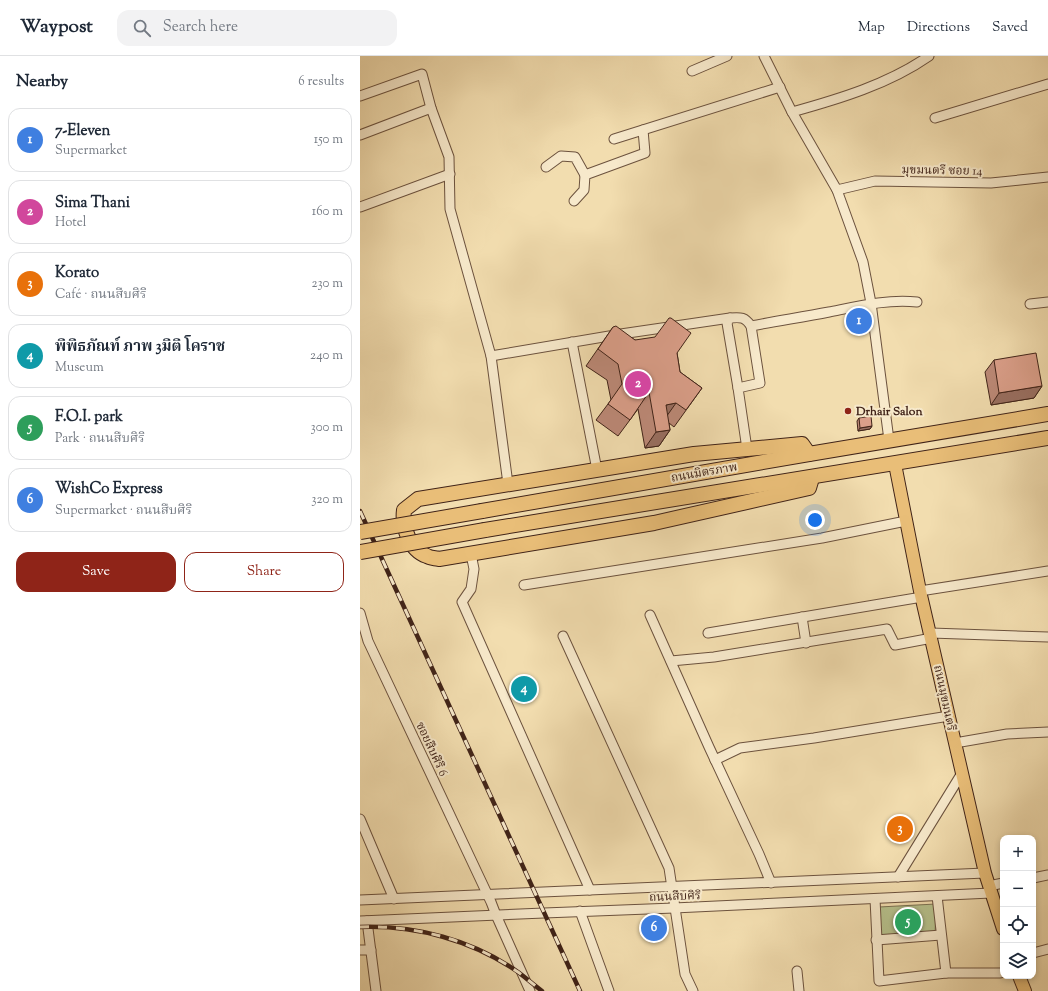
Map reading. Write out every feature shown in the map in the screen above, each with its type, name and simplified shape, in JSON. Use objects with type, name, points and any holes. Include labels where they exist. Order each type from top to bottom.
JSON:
[{"type":"highway","name":"ถนนมิตรภาพ","points":[[360,532],[889,440],[1048,414]]},
{"type":"highway","name":"ถนนมิตรภาพ","points":[[360,552],[485,530],[812,478],[1048,438]]},
{"type":"highway","points":[[809,454],[802,444],[694,454],[418,499],[404,510],[403,519],[409,538],[416,549],[426,556],[440,558],[654,523],[808,488],[812,478]]},
{"type":"main road","name":"ถนนมุขมนตรี","points":[[895,464],[921,594],[984,872],[1000,920]]},
{"type":"main road","points":[[1020,979],[1025,991]]},
{"type":"street","points":[[692,71],[727,56]]},
{"type":"street","points":[[764,56],[792,112],[837,190],[863,262],[871,303],[889,440]]},
{"type":"street","points":[[792,112],[824,103],[885,81],[929,56]]},
{"type":"street","points":[[360,96],[422,74],[431,108],[449,157],[450,209],[491,356],[508,484]]},
{"type":"street","points":[[935,118],[1048,84]]},
{"type":"street","points":[[614,139],[780,87]]},
{"type":"street","points":[[360,135],[431,108]]},
{"type":"street","points":[[585,175],[645,153],[643,130]]},
{"type":"street","points":[[546,167],[561,156],[575,157],[585,175],[584,190],[574,201]]},
{"type":"street","points":[[360,207],[450,174]]},
{"type":"street","name":"มุขมนตรี ซอย 14","points":[[837,190],[875,181],[991,183],[1048,178]]},
{"type":"street","points":[[751,326],[871,303],[890,301],[917,302]]},
{"type":"street","points":[[1030,304],[1048,302]]},
{"type":"street","points":[[491,356],[572,342],[739,317],[747,320],[751,326],[760,383],[738,388]]},
{"type":"street","points":[[730,318],[727,323],[747,449]]},
{"type":"street","points":[[572,342],[597,470]]},
{"type":"street","points":[[524,585],[815,539],[906,521]]},
{"type":"street","points":[[471,554],[474,569],[471,589],[462,602],[590,890]]},
{"type":"street","points":[[708,633],[1048,571]]},
{"type":"street","name":"ซอยสืบศิริ 6","points":[[360,613],[368,640],[496,915]]},
{"type":"street","points":[[650,615],[771,883]]},
{"type":"street","points":[[802,617],[806,642]]},
{"type":"street","points":[[671,661],[714,657],[887,629],[895,645],[931,636],[1048,637]]},
{"type":"street","points":[[563,636],[669,868],[685,974],[693,991]]},
{"type":"street","points":[[715,760],[740,748],[814,738],[949,716]]},
{"type":"street","points":[[955,743],[1007,734],[1048,732]]},
{"type":"street","points":[[898,877],[962,773]]},
{"type":"street","points":[[360,819],[394,899]]},
{"type":"street","name":"ถนนสืบศิริ","points":[[360,900],[771,883],[984,872]]},
{"type":"street","points":[[1036,877],[1048,875]]},
{"type":"street","name":"ถนนสืบศิริ","points":[[364,921],[937,896],[990,889],[1000,884]]},
{"type":"street","points":[[937,896],[946,973]]},
{"type":"street","points":[[874,899],[879,981],[946,973],[1000,973]]},
{"type":"street","points":[[580,911],[609,991]]},
{"type":"street","points":[[496,915],[530,991]]},
{"type":"street","points":[[364,921],[371,950],[376,991]]},
{"type":"street","points":[[876,940],[941,936]]},
{"type":"street","points":[[1036,952],[1048,949]]},
{"type":"street","points":[[360,950],[371,950]]},
{"type":"street","points":[[797,972],[799,991]]},
{"type":"green space","points":[[936,904],[935,937],[880,940],[879,907]]},
{"type":"building","points":[[669,318],[691,333],[677,353],[680,372],[702,388],[686,410],[676,403],[666,405],[670,430],[656,432],[649,392],[630,420],[608,404],[622,384],[618,364],[598,349],[613,327],[616,326],[635,340],[655,337]]},
{"type":"building","points":[[1036,353],[1042,386],[999,393],[994,360]]},
{"type":"building","points":[[871,416],[872,426],[860,428],[859,418]]},
{"type":"railway","points":[[360,511],[580,991]]},
{"type":"railway","points":[[360,927],[381,927],[422,932],[463,943],[500,961],[518,972],[542,991]]},
{"type":"place","name":"7-Eleven","points":[[859,321]]},
{"type":"place","name":"Sima Thani","points":[[638,384]]},
{"type":"place","name":"Drhair Salon","points":[[848,411]]},
{"type":"place","name":"พิพิธภัณท์ ภาพ 3มิติ โคราช","points":[[524,689]]},
{"type":"place","name":"Korato","points":[[900,829]]},
{"type":"place","name":"F.O.I. park","points":[[908,922]]},
{"type":"place","name":"WishCo Express","points":[[654,928]]}]
